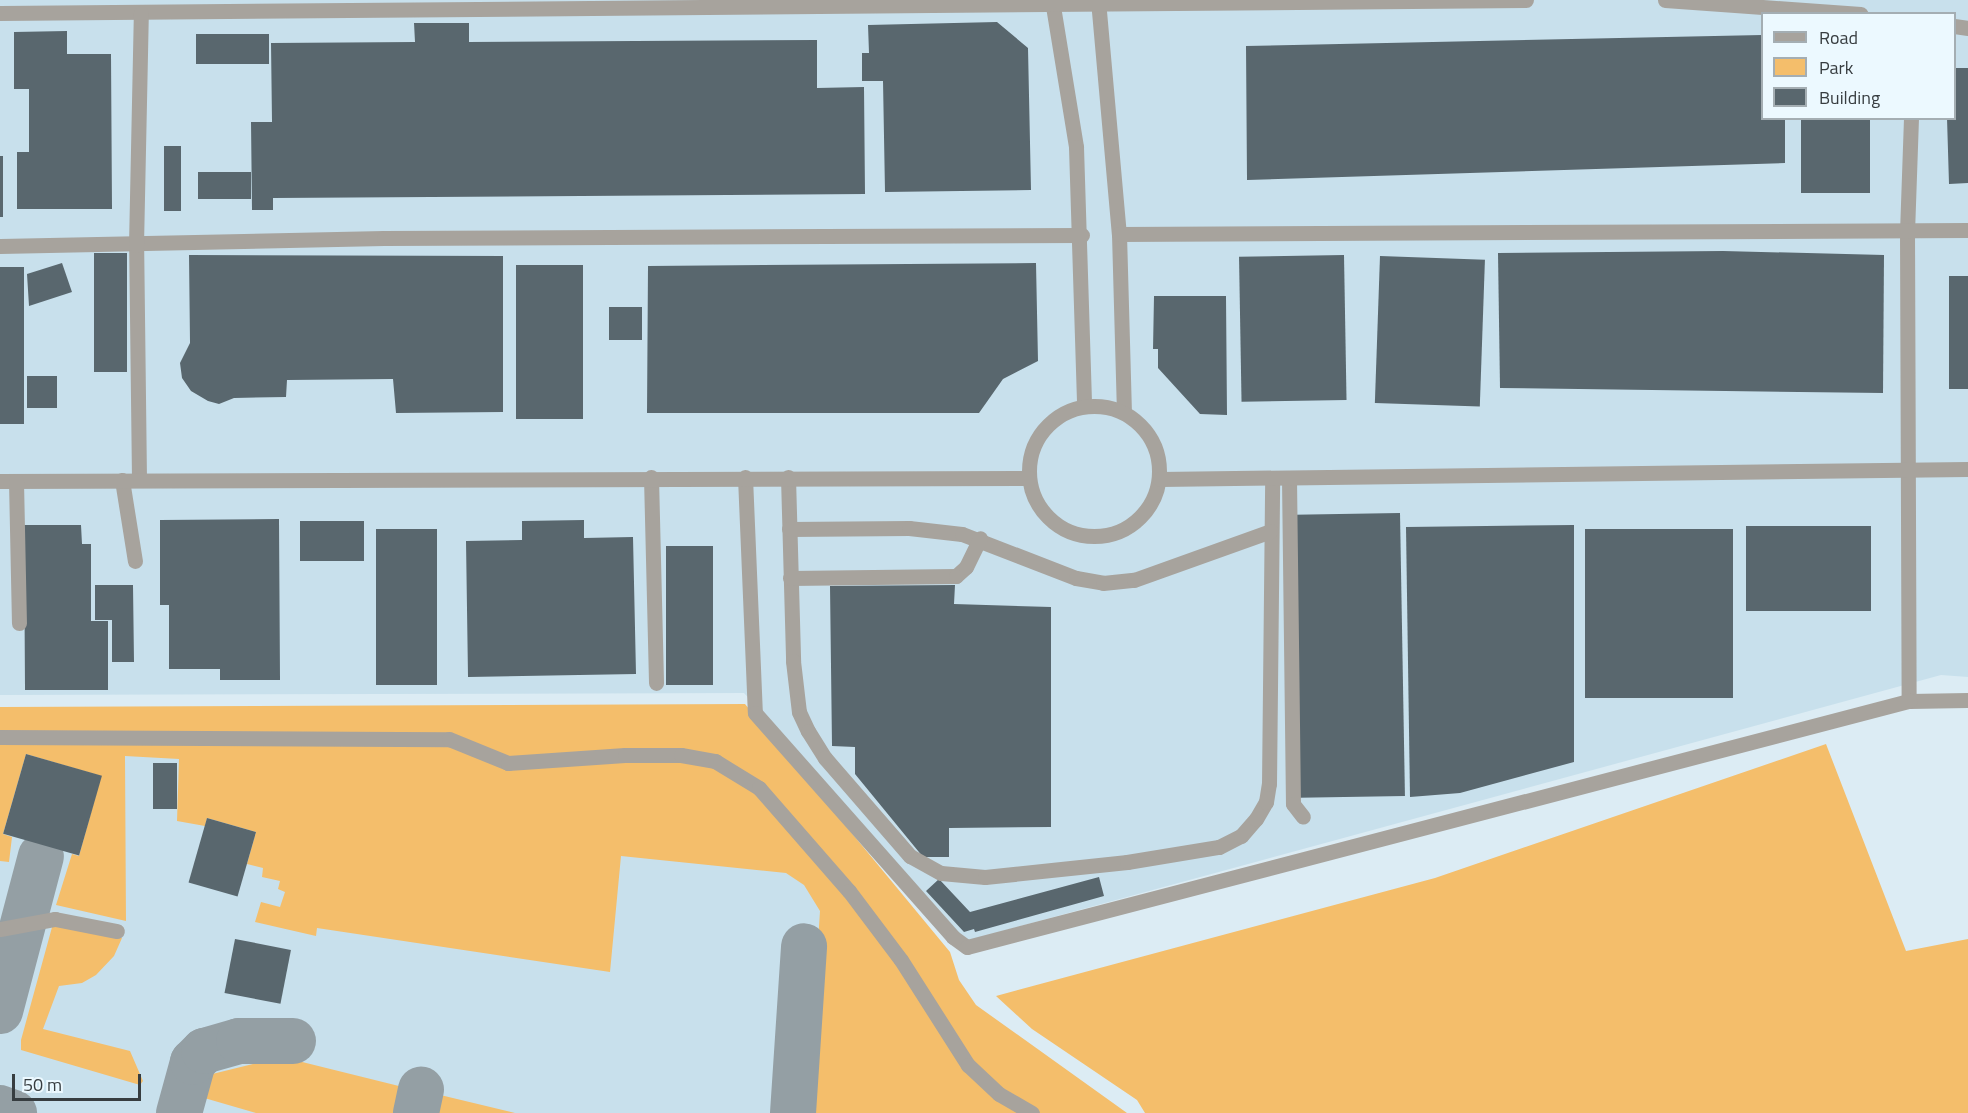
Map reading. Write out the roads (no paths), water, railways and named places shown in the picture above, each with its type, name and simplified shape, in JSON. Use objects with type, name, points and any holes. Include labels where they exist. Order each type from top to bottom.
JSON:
[{"type":"street","points":[[0,13],[1053,2],[1526,0]]},
{"type":"street","points":[[1665,0],[1833,12]]},
{"type":"street","points":[[1053,2],[1076,147],[1082,235],[1084,406]]},
{"type":"street","points":[[1098,2],[1119,234],[1124,412]]},
{"type":"street","points":[[139,479],[136,245],[141,13]]},
{"type":"street","points":[[1909,701],[1907,230],[1911,120]]},
{"type":"street","points":[[1119,234],[1968,230]]},
{"type":"street","points":[[0,246],[136,245],[384,238],[1082,235]]},
{"type":"street","points":[[1084,406],[1103,406],[1124,412],[1152,439],[1159,459],[1160,479],[1150,505],[1131,526],[1095,537],[1059,527],[1045,515],[1034,499],[1029,478],[1030,456],[1041,432],[1060,415],[1084,406]]},
{"type":"street","points":[[1160,479],[1968,469]]},
{"type":"street","points":[[0,481],[651,477],[1029,478]]},
{"type":"street","points":[[651,477],[656,683]]},
{"type":"street","points":[[745,477],[755,713],[953,938],[967,947],[1909,701],[1968,699]]},
{"type":"street","points":[[788,477],[790,578],[799,712],[825,758],[910,856],[922,865],[959,876],[996,876],[1127,862],[1219,847],[1241,836],[1256,819],[1269,784],[1272,478]]},
{"type":"street","points":[[1289,478],[1293,804],[1303,817]]},
{"type":"street","points":[[122,480],[135,561]]},
{"type":"street","points":[[16,481],[19,623]]},
{"type":"street","points":[[789,529],[909,528],[980,538],[1055,571],[1103,583],[1134,580],[1271,531]]},
{"type":"street","points":[[790,578],[956,576],[966,567],[980,538]]},
{"type":"street","points":[[0,737],[449,739],[508,763],[625,755],[681,755],[715,761],[759,788],[849,891],[901,960],[968,1065],[999,1094],[1032,1113]]},
{"type":"street","points":[[0,930],[55,919],[117,931]]}]
